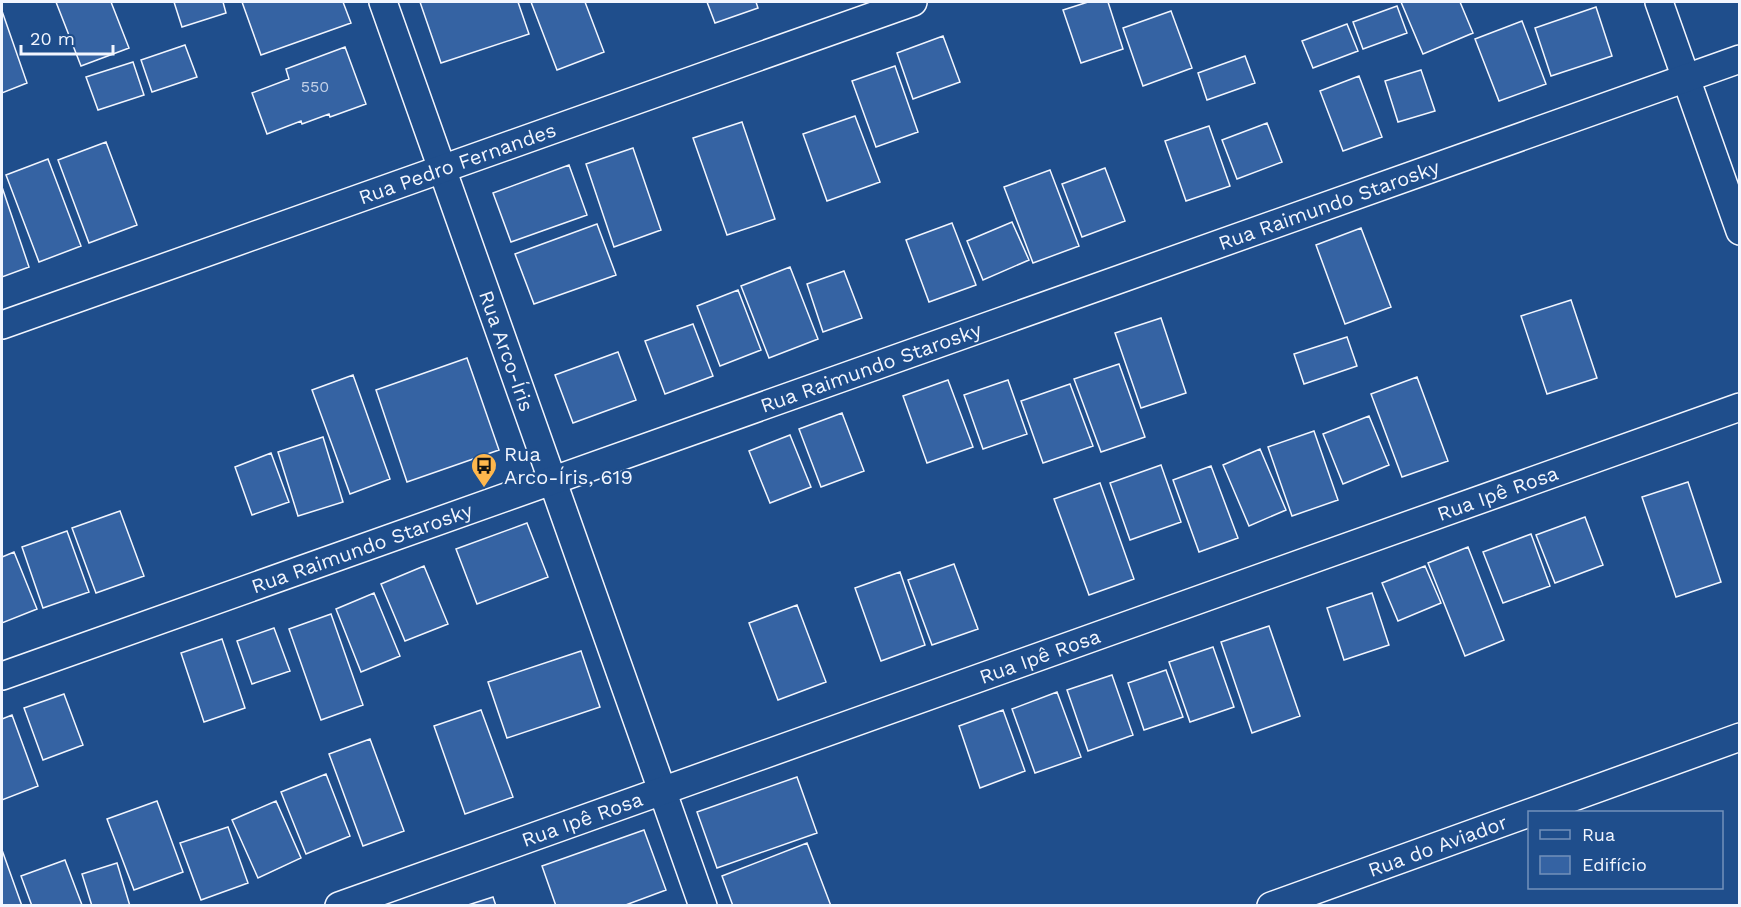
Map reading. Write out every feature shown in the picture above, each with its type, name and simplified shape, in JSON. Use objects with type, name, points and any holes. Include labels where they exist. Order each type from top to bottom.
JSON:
[{"type":"street","name":"Rua Arco-Íris","points":[[383,2],[703,906]]},
{"type":"street","name":"Rua Pedro Fernandes","points":[[2,325],[913,2]]},
{"type":"street","points":[[1659,2],[1740,231]]},
{"type":"street","name":"Rua Raimundo Starosky","points":[[2,676],[1740,58]]},
{"type":"street","name":"Rua Ipê Rosa","points":[[339,906],[1740,407]]},
{"type":"street","name":"Rua do Aviador","points":[[1535,811],[1740,737]]},
{"type":"street","name":"Rua do Aviador","points":[[1271,906],[1528,813]]},
{"type":"building","points":[[56,2],[111,2],[129,48],[81,66]]},
{"type":"building","points":[[174,2],[223,2],[226,13],[182,27]]},
{"type":"building","points":[[242,2],[343,2],[351,23],[261,55]]},
{"type":"building","points":[[420,2],[518,2],[529,34],[441,63]]},
{"type":"building","points":[[531,2],[585,2],[604,52],[557,70]]},
{"type":"building","points":[[707,2],[756,2],[758,8],[715,23]]},
{"type":"building","points":[[1088,2],[1108,2],[1123,49],[1081,63],[1063,10]]},
{"type":"building","points":[[1401,2],[1460,2],[1473,33],[1423,54]]},
{"type":"building","points":[[1397,6],[1407,33],[1363,49],[1353,22]]},
{"type":"building","points":[[1596,7],[1612,56],[1551,76],[1535,28]]},
{"type":"building","points":[[2,11],[27,83],[2,93]]},
{"type":"building","points":[[1171,11],[1192,68],[1143,86],[1123,28]]},
{"type":"building","points":[[1522,21],[1546,84],[1499,101],[1475,39]]},
{"type":"building","points":[[1347,24],[1358,51],[1313,68],[1302,41]]},
{"type":"building","points":[[943,36],[960,82],[913,99],[897,53]]},
{"type":"building","points":[[185,45],[197,77],[152,92],[141,60]]},
{"type":"building","points":[[345,47],[366,104],[330,117],[329,114],[302,124],[301,121],[267,134],[252,93],[289,79],[286,69]]},
{"type":"building","points":[[1245,56],[1255,83],[1207,100],[1198,73]]},
{"type":"building","points":[[133,62],[144,95],[98,110],[86,77]]},
{"type":"building","points":[[895,66],[918,132],[876,147],[852,81]]},
{"type":"building","points":[[1421,70],[1435,111],[1398,122],[1385,81]]},
{"type":"building","points":[[1359,76],[1382,137],[1343,151],[1320,91]]},
{"type":"building","points":[[855,116],[880,182],[827,201],[803,134]]},
{"type":"building","points":[[742,122],[775,219],[727,235],[693,138]]},
{"type":"building","points":[[1267,123],[1282,162],[1237,179],[1222,140]]},
{"type":"building","points":[[1209,126],[1230,186],[1186,201],[1165,141]]},
{"type":"building","points":[[106,142],[137,225],[89,243],[58,160]]},
{"type":"building","points":[[633,148],[661,230],[614,247],[586,164]]},
{"type":"building","points":[[48,159],[81,246],[39,262],[6,175]]},
{"type":"building","points":[[569,165],[587,215],[511,242],[493,193]]},
{"type":"building","points":[[1105,168],[1125,221],[1082,237],[1062,184]]},
{"type":"building","points":[[1050,170],[1079,246],[1033,263],[1004,187]]},
{"type":"building","points":[[2,187],[29,267],[2,277]]},
{"type":"building","points":[[1012,222],[1029,260],[983,280],[967,241]]},
{"type":"building","points":[[952,223],[976,285],[929,302],[906,240]]},
{"type":"building","points":[[597,224],[616,275],[534,304],[515,254]]},
{"type":"building","points":[[1361,228],[1391,307],[1345,324],[1316,245]]},
{"type":"building","points":[[790,267],[818,339],[769,358],[741,286]]},
{"type":"building","points":[[844,271],[862,318],[823,332],[807,284]]},
{"type":"building","points":[[738,290],[761,350],[720,366],[697,306]]},
{"type":"building","points":[[1571,300],[1597,378],[1547,394],[1521,316]]},
{"type":"building","points":[[1161,318],[1186,393],[1141,408],[1115,333]]},
{"type":"building","points":[[693,324],[713,376],[665,394],[645,341]]},
{"type":"building","points":[[1347,337],[1357,366],[1304,384],[1294,354]]},
{"type":"building","points":[[618,352],[636,400],[573,423],[555,375]]},
{"type":"building","points":[[467,358],[499,450],[407,482],[376,390]]},
{"type":"building","points":[[1119,364],[1145,437],[1101,452],[1074,379]]},
{"type":"building","points":[[353,375],[390,479],[350,494],[312,390]]},
{"type":"building","points":[[1417,377],[1448,461],[1402,477],[1371,394]]},
{"type":"building","points":[[948,380],[973,447],[927,463],[903,396]]},
{"type":"building","points":[[1008,380],[1027,434],[983,449],[964,395]]},
{"type":"building","points":[[1070,384],[1093,446],[1043,463],[1021,401]]},
{"type":"building","points":[[842,413],[864,471],[821,487],[799,429]]},
{"type":"building","points":[[1369,416],[1389,465],[1343,484],[1323,434]]},
{"type":"building","points":[[1314,431],[1338,500],[1292,516],[1268,447]]},
{"type":"building","points":[[790,435],[811,487],[770,503],[749,451]]},
{"type":"building","points":[[323,437],[343,502],[298,516],[278,452]]},
{"type":"building","points":[[1260,449],[1286,510],[1249,526],[1223,465]]},
{"type":"building","points":[[271,453],[289,502],[252,515],[235,467]]},
{"type":"building","points":[[1161,465],[1181,522],[1130,540],[1110,483]]},
{"type":"building","points":[[1211,466],[1238,538],[1199,552],[1173,480]]},
{"type":"building","points":[[1688,482],[1721,582],[1676,597],[1642,497]]},
{"type":"building","points":[[1100,483],[1134,579],[1089,595],[1054,499]]},
{"type":"building","points":[[120,511],[144,576],[96,593],[72,528]]},
{"type":"building","points":[[1585,517],[1603,565],[1555,583],[1536,535]]},
{"type":"building","points":[[527,523],[548,577],[477,604],[456,549]]},
{"type":"building","points":[[67,531],[89,592],[43,608],[22,547]]},
{"type":"building","points":[[1531,534],[1550,586],[1503,603],[1483,552]]},
{"type":"building","points":[[1468,547],[1504,640],[1465,656],[1428,563]]},
{"type":"building","points":[[14,552],[37,609],[2,623],[2,557]]},
{"type":"building","points":[[954,564],[978,629],[932,645],[908,580]]},
{"type":"building","points":[[424,566],[448,624],[405,641],[381,584]]},
{"type":"building","points":[[1425,566],[1441,603],[1398,621],[1382,583]]},
{"type":"building","points":[[900,572],[925,645],[881,661],[855,588]]},
{"type":"building","points":[[374,593],[400,656],[361,672],[336,609]]},
{"type":"building","points":[[1372,593],[1389,645],[1344,660],[1327,608]]},
{"type":"building","points":[[797,605],[826,682],[778,700],[749,623]]},
{"type":"building","points":[[331,614],[363,705],[321,720],[289,629]]},
{"type":"building","points":[[1269,626],[1300,716],[1252,733],[1221,642]]},
{"type":"building","points":[[274,628],[290,671],[252,684],[237,641]]},
{"type":"building","points":[[222,639],[245,708],[204,722],[181,653]]},
{"type":"building","points":[[1213,647],[1234,707],[1190,722],[1169,662]]},
{"type":"building","points":[[581,651],[600,707],[507,738],[488,682]]},
{"type":"building","points":[[1166,670],[1183,717],[1144,730],[1128,683]]},
{"type":"building","points":[[1112,675],[1133,735],[1088,751],[1067,690]]},
{"type":"building","points":[[1057,692],[1081,757],[1035,773],[1012,709]]},
{"type":"building","points":[[64,694],[83,745],[43,760],[24,708]]},
{"type":"building","points":[[481,710],[513,797],[465,814],[434,726]]},
{"type":"building","points":[[1003,710],[1025,771],[980,788],[959,726]]},
{"type":"building","points":[[12,715],[38,786],[2,800],[2,719]]},
{"type":"building","points":[[370,739],[404,831],[363,846],[329,754]]},
{"type":"building","points":[[326,774],[350,836],[306,854],[281,792]]},
{"type":"building","points":[[797,777],[817,833],[717,868],[697,812]]},
{"type":"building","points":[[157,801],[183,872],[134,890],[107,819]]},
{"type":"building","points":[[276,801],[301,858],[258,878],[232,820]]},
{"type":"building","points":[[228,827],[248,883],[201,900],[180,843]]},
{"type":"building","points":[[644,830],[666,890],[623,906],[556,906],[542,866]]},
{"type":"building","points":[[807,843],[831,906],[733,906],[722,876]]},
{"type":"building","points":[[2,850],[22,906],[2,906]]},
{"type":"building","points":[[65,860],[82,905],[32,906],[21,876]]},
{"type":"building","points":[[117,863],[130,906],[92,906],[82,874]]},
{"type":"building","points":[[493,897],[496,906],[465,906]]},
{"type":"place","name":"Rua Arco-Íris, 619","points":[[484,489]]}]
